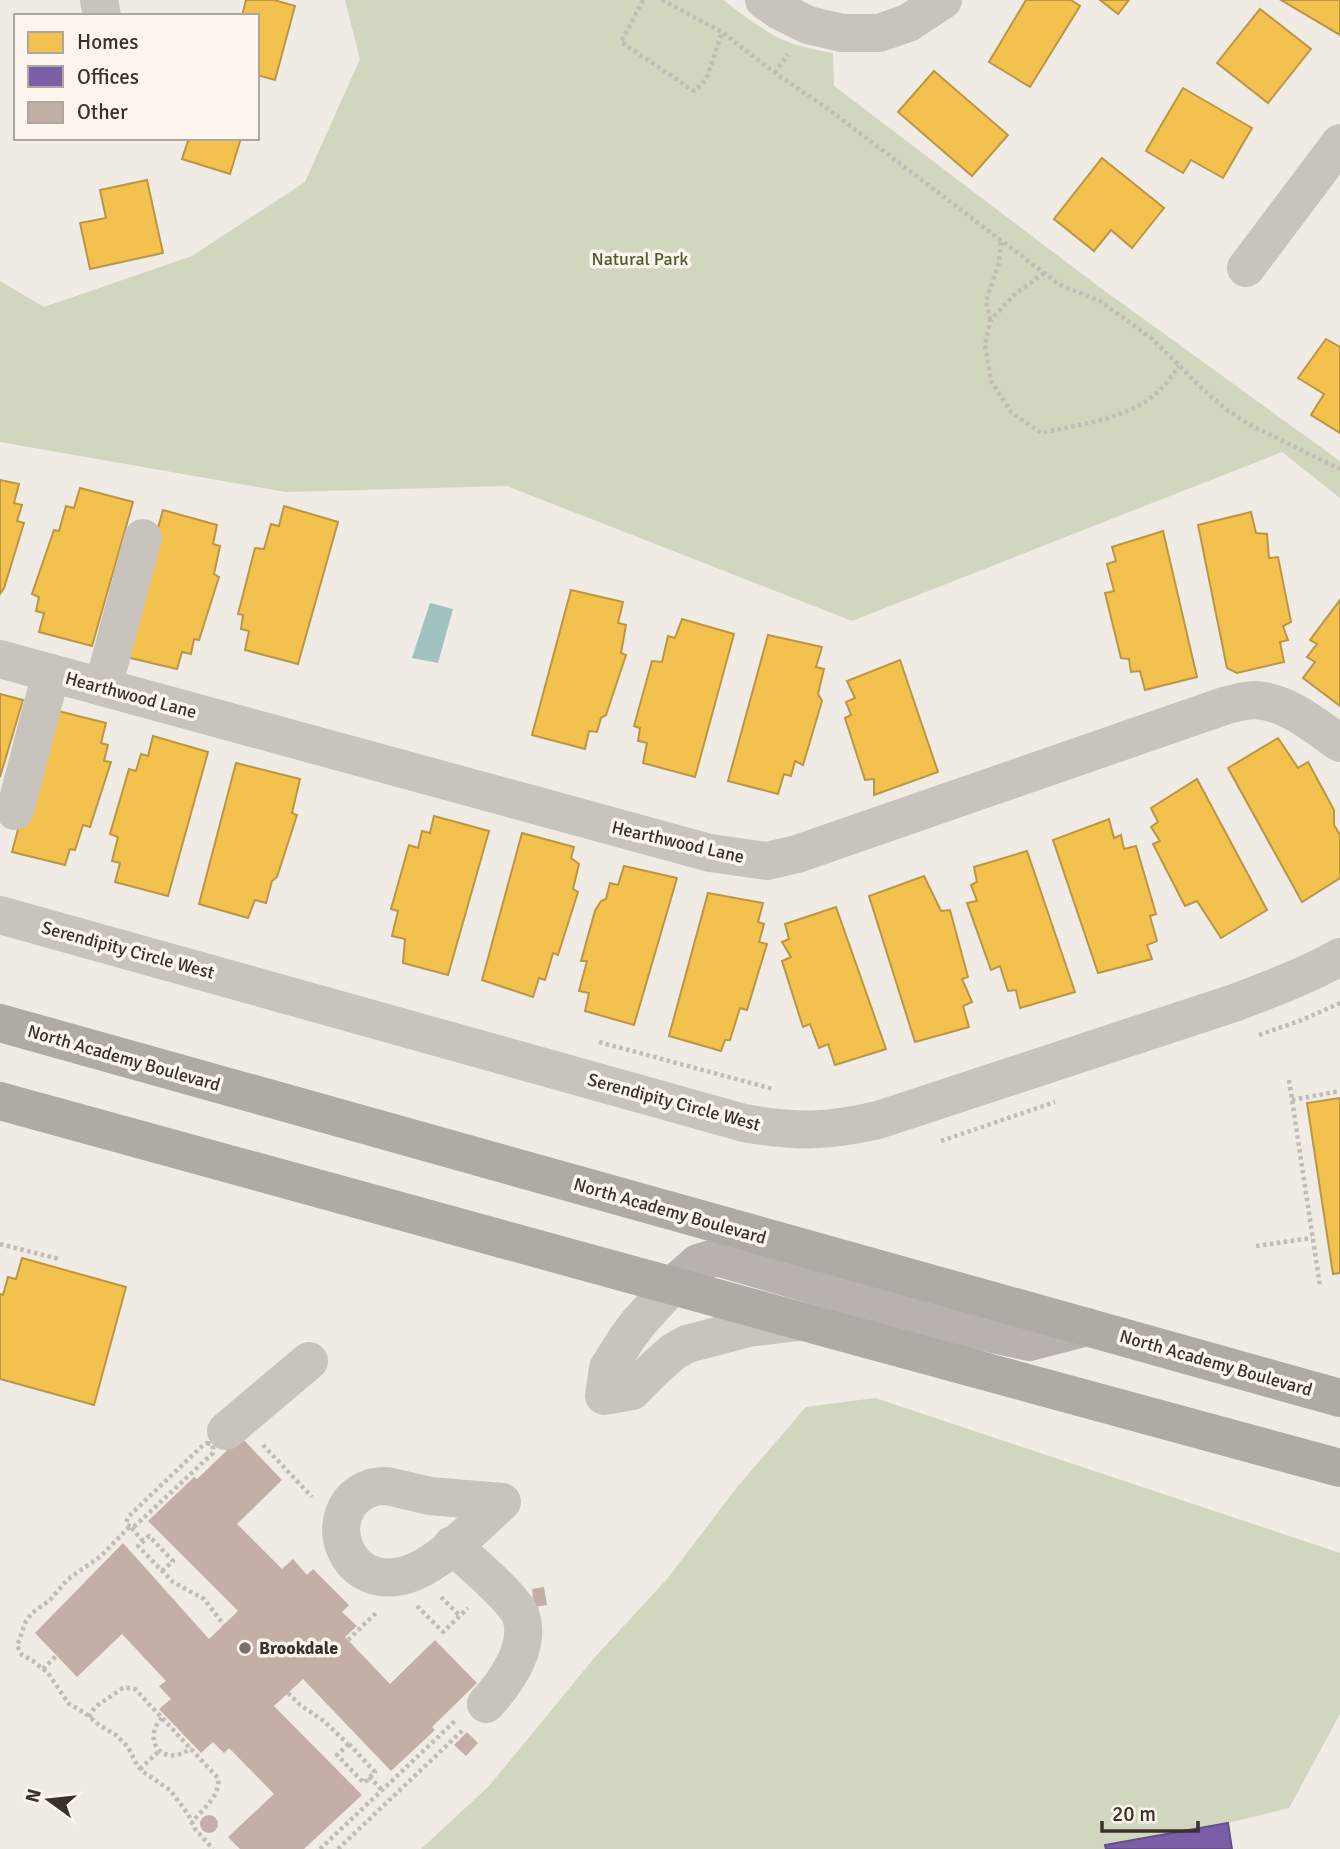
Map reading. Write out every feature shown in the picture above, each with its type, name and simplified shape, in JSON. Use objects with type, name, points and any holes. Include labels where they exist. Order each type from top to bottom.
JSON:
[{"type":"highway","name":"North Academy Boulevard","points":[[0,1023],[1340,1398]]},
{"type":"highway","points":[[0,1101],[673,1285],[798,1322],[1340,1468]]},
{"type":"main road","points":[[673,1285],[698,1263],[717,1257],[939,1322],[1029,1342],[1087,1327]]},
{"type":"street","points":[[764,0],[808,24],[842,33],[880,33],[908,23],[943,0]]},
{"type":"street","points":[[1247,268],[1340,143]]},
{"type":"street","points":[[103,687],[144,538]]},
{"type":"street","name":"Hearthwood Lane","points":[[0,659],[710,853],[767,861],[797,854],[1227,705],[1254,700],[1280,705],[1340,743]]},
{"type":"street","points":[[15,811],[51,673]]},
{"type":"street","name":"Serendipity Circle West","points":[[0,915],[744,1122],[808,1131],[878,1120],[1234,1003],[1284,985],[1340,957]]},
{"type":"street","points":[[673,1285],[639,1322],[614,1358],[608,1368],[604,1396],[632,1391],[673,1352],[687,1344],[748,1328],[798,1322]]},
{"type":"street","points":[[226,1431],[309,1361]]},
{"type":"street","points":[[453,1545],[507,1597],[521,1616],[521,1646],[509,1676],[470,1716]]},
{"type":"path","points":[[643,0],[621,42],[694,91],[706,80],[722,32]]},
{"type":"path","points":[[662,0],[722,32],[1060,285],[1100,301],[1151,338],[1227,410],[1250,425],[1340,469]]},
{"type":"path","points":[[1001,241],[999,264],[986,300],[990,321],[985,345],[991,381],[1011,412],[1041,433],[1105,419],[1138,406],[1161,390],[1180,366]]},
{"type":"path","points":[[990,321],[1014,295],[1044,273]]},
{"type":"path","points":[[1256,1035],[1302,1020],[1340,1003]]},
{"type":"path","points":[[588,1040],[774,1089]]},
{"type":"path","points":[[1289,1080],[1320,1286]]},
{"type":"path","points":[[1292,1100],[1340,1091]]},
{"type":"path","points":[[941,1141],[1066,1098]]},
{"type":"path","points":[[1256,1245],[1312,1238]]},
{"type":"path","points":[[0,1244],[59,1259]]},
{"type":"path","points":[[143,1541],[130,1526],[126,1522],[127,1519],[201,1447],[207,1443],[213,1445],[213,1452],[136,1525],[130,1526],[101,1556],[68,1579],[50,1600],[32,1613],[18,1639],[18,1650],[48,1673],[69,1704],[122,1740],[140,1769],[170,1790],[188,1814],[195,1829],[213,1849]]},
{"type":"path","points":[[162,1571],[173,1561],[149,1536],[138,1546],[162,1571],[173,1582],[204,1599],[224,1625]]},
{"type":"path","points":[[348,1640],[380,1609],[382,1603]]},
{"type":"path","points":[[43,1669],[56,1656]]},
{"type":"path","points":[[89,1717],[95,1707],[126,1687],[135,1689],[179,1732],[216,1773],[219,1783],[214,1796],[191,1822]]},
{"type":"path","points":[[288,1693],[300,1705],[324,1721],[349,1744],[374,1772],[364,1783],[337,1755],[349,1744]]},
{"type":"path","points":[[320,1849],[382,1790],[470,1716]]},
{"type":"path","points":[[338,1849],[470,1716]]},
{"type":"path","points":[[162,1718],[153,1737],[156,1748],[174,1756],[191,1747]]},
{"type":"path","points":[[140,1769],[159,1751]]},
{"type":"path","points":[[369,1777],[382,1790]]},
{"type":"green space","name":"Natural Park","points":[[345,0],[723,0],[779,38],[833,53],[834,86],[1098,286],[1340,461],[1340,498],[1282,452],[852,621],[507,486],[286,492],[0,442],[0,281],[44,307],[192,256],[305,182],[360,59]]},
{"type":"green space","points":[[875,1398],[1340,1553],[1340,1714],[1289,1808],[1228,1823],[1105,1845],[1106,1849],[421,1849],[489,1786],[595,1657],[667,1579],[738,1486],[806,1407]]},
{"type":"water","points":[[430,603],[453,609],[438,663],[412,658]]},
{"type":"building: Homes","points":[[246,0],[274,0],[295,6],[275,80],[259,76],[259,14],[242,14]]},
{"type":"building: Homes","points":[[1026,0],[1071,0],[1080,6],[1030,87],[989,62]]},
{"type":"building: Homes","points":[[1100,0],[1129,0],[1118,14]]},
{"type":"building: Homes","points":[[1281,0],[1340,0],[1340,35]]},
{"type":"building: Homes","points":[[1260,9],[1311,49],[1268,103],[1217,63]]},
{"type":"building: Homes","points":[[934,71],[1008,135],[972,176],[898,112]]},
{"type":"building: Homes","points":[[1183,88],[1252,128],[1223,178],[1191,160],[1183,173],[1146,151]]},
{"type":"building: Homes","points":[[188,140],[240,140],[230,174],[182,159]]},
{"type":"building: Homes","points":[[1102,158],[1164,208],[1132,248],[1111,230],[1094,251],[1054,219]]},
{"type":"building: Homes","points":[[147,180],[163,253],[90,269],[80,223],[106,218],[100,190]]},
{"type":"building: Homes","points":[[1326,339],[1340,347],[1340,433],[1311,415],[1324,394],[1298,378]]},
{"type":"building: Homes","points":[[0,480],[19,484],[14,503],[22,505],[17,521],[24,523],[0,594]]},
{"type":"building: Homes","points":[[80,488],[133,502],[92,646],[39,632],[44,613],[36,611],[39,597],[32,594],[54,530],[59,531],[66,506],[74,508]]},
{"type":"building: Homes","points":[[284,506],[338,522],[298,664],[245,650],[249,631],[241,629],[243,615],[238,614],[255,548],[264,549],[271,524],[279,526]]},
{"type":"building: Homes","points":[[163,510],[217,525],[213,544],[220,546],[214,574],[219,577],[199,640],[194,639],[191,654],[182,652],[177,669],[122,656]]},
{"type":"building: Homes","points":[[1251,512],[1256,533],[1267,534],[1269,558],[1278,557],[1291,622],[1283,626],[1288,640],[1280,642],[1284,662],[1237,673],[1227,668],[1198,525]]},
{"type":"building: Homes","points":[[1163,531],[1197,677],[1145,690],[1140,671],[1131,672],[1129,659],[1121,658],[1105,593],[1114,591],[1107,564],[1116,561],[1112,547]]},
{"type":"building: Homes","points":[[571,590],[623,602],[618,623],[626,625],[621,653],[626,655],[606,715],[601,718],[597,732],[589,731],[585,749],[532,735]]},
{"type":"building: Homes","points":[[1340,600],[1340,706],[1303,678],[1315,662],[1307,657],[1317,644],[1310,640]]},
{"type":"building: Homes","points":[[682,619],[734,634],[695,777],[643,763],[647,743],[638,741],[640,728],[634,726],[652,661],[662,662],[668,636],[675,638]]},
{"type":"building: Homes","points":[[768,635],[822,647],[816,667],[824,669],[818,694],[822,701],[803,765],[795,761],[791,776],[784,774],[778,794],[728,781]]},
{"type":"building: Homes","points":[[900,660],[938,772],[874,795],[874,779],[865,780],[845,718],[851,715],[846,702],[855,698],[847,681]]},
{"type":"building: Homes","points":[[0,694],[23,700],[0,777]]},
{"type":"building: Homes","points":[[50,709],[106,723],[101,743],[108,745],[104,761],[111,762],[90,827],[83,825],[75,850],[70,849],[65,865],[12,852]]},
{"type":"building: Homes","points":[[153,736],[208,752],[168,896],[115,882],[120,863],[112,861],[118,837],[110,834],[129,769],[136,771],[141,754],[148,756]]},
{"type":"building: Homes","points":[[1278,738],[1298,768],[1308,762],[1334,810],[1334,825],[1340,835],[1340,878],[1302,902],[1228,768]]},
{"type":"building: Homes","points":[[236,763],[300,779],[292,813],[297,815],[277,877],[272,881],[266,903],[255,900],[248,918],[199,904]]},
{"type":"building: Homes","points":[[1197,779],[1267,910],[1221,938],[1197,901],[1185,906],[1153,844],[1160,841],[1151,827],[1158,822],[1151,808]]},
{"type":"building: Homes","points":[[434,816],[489,831],[448,975],[403,963],[405,939],[392,936],[398,911],[391,909],[409,845],[418,848],[422,831],[430,833]]},
{"type":"building: Homes","points":[[1109,819],[1114,838],[1121,835],[1124,849],[1136,846],[1156,914],[1150,916],[1157,941],[1147,945],[1152,959],[1098,973],[1053,840]]},
{"type":"building: Homes","points":[[522,833],[574,847],[571,858],[579,864],[573,889],[578,892],[558,955],[553,953],[545,980],[539,978],[533,997],[482,980]]},
{"type":"building: Homes","points":[[1027,851],[1075,992],[1020,1008],[1016,990],[1008,991],[1000,966],[991,970],[967,903],[977,901],[971,885],[977,882],[974,867]]},
{"type":"building: Homes","points":[[624,866],[677,878],[634,1025],[585,1011],[589,993],[579,991],[587,961],[581,961],[595,911],[601,901],[606,899],[610,883],[618,885]]},
{"type":"building: Homes","points":[[924,876],[941,911],[950,910],[968,977],[962,979],[972,1002],[963,1006],[969,1027],[915,1042],[869,896]]},
{"type":"building: Homes","points":[[708,893],[763,903],[758,922],[764,924],[759,942],[767,944],[747,1010],[740,1008],[730,1040],[725,1040],[721,1051],[669,1036]]},
{"type":"building: Homes","points":[[836,907],[886,1049],[835,1065],[828,1044],[819,1048],[810,1024],[803,1027],[782,961],[791,957],[782,942],[789,939],[785,924]]},
{"type":"building: Homes","points":[[1340,1098],[1340,1273],[1333,1274],[1307,1103]]},
{"type":"building: Homes","points":[[22,1258],[126,1287],[94,1405],[0,1379],[0,1294],[3,1295],[8,1277],[16,1279]]},
{"type":"building: Offices","points":[[1228,1823],[1232,1849],[1106,1849],[1105,1845]]},
{"type":"building: Other","name":"Brookdale","points":[[241,1437],[282,1480],[237,1524],[282,1569],[293,1559],[307,1575],[313,1569],[349,1605],[342,1612],[357,1626],[345,1637],[390,1684],[435,1640],[477,1683],[432,1727],[435,1730],[391,1771],[303,1679],[274,1706],[362,1795],[304,1849],[240,1849],[228,1837],[274,1794],[229,1748],[224,1753],[213,1742],[201,1753],[159,1709],[171,1699],[159,1686],[166,1681],[122,1634],[77,1677],[35,1633],[123,1543],[209,1639],[238,1611],[148,1521]]},
{"type":"building: Other","points":[[544,1587],[547,1605],[534,1607],[532,1589]]},
{"type":"building: Other","points":[[467,1732],[478,1743],[466,1756],[454,1745]]},
{"type":"building: Other","points":[[205,1815],[213,1815],[218,1824],[216,1831],[205,1833],[200,1828],[200,1820]]},
{"type":"place","name":"Brookdale","points":[[245,1648]]}]
